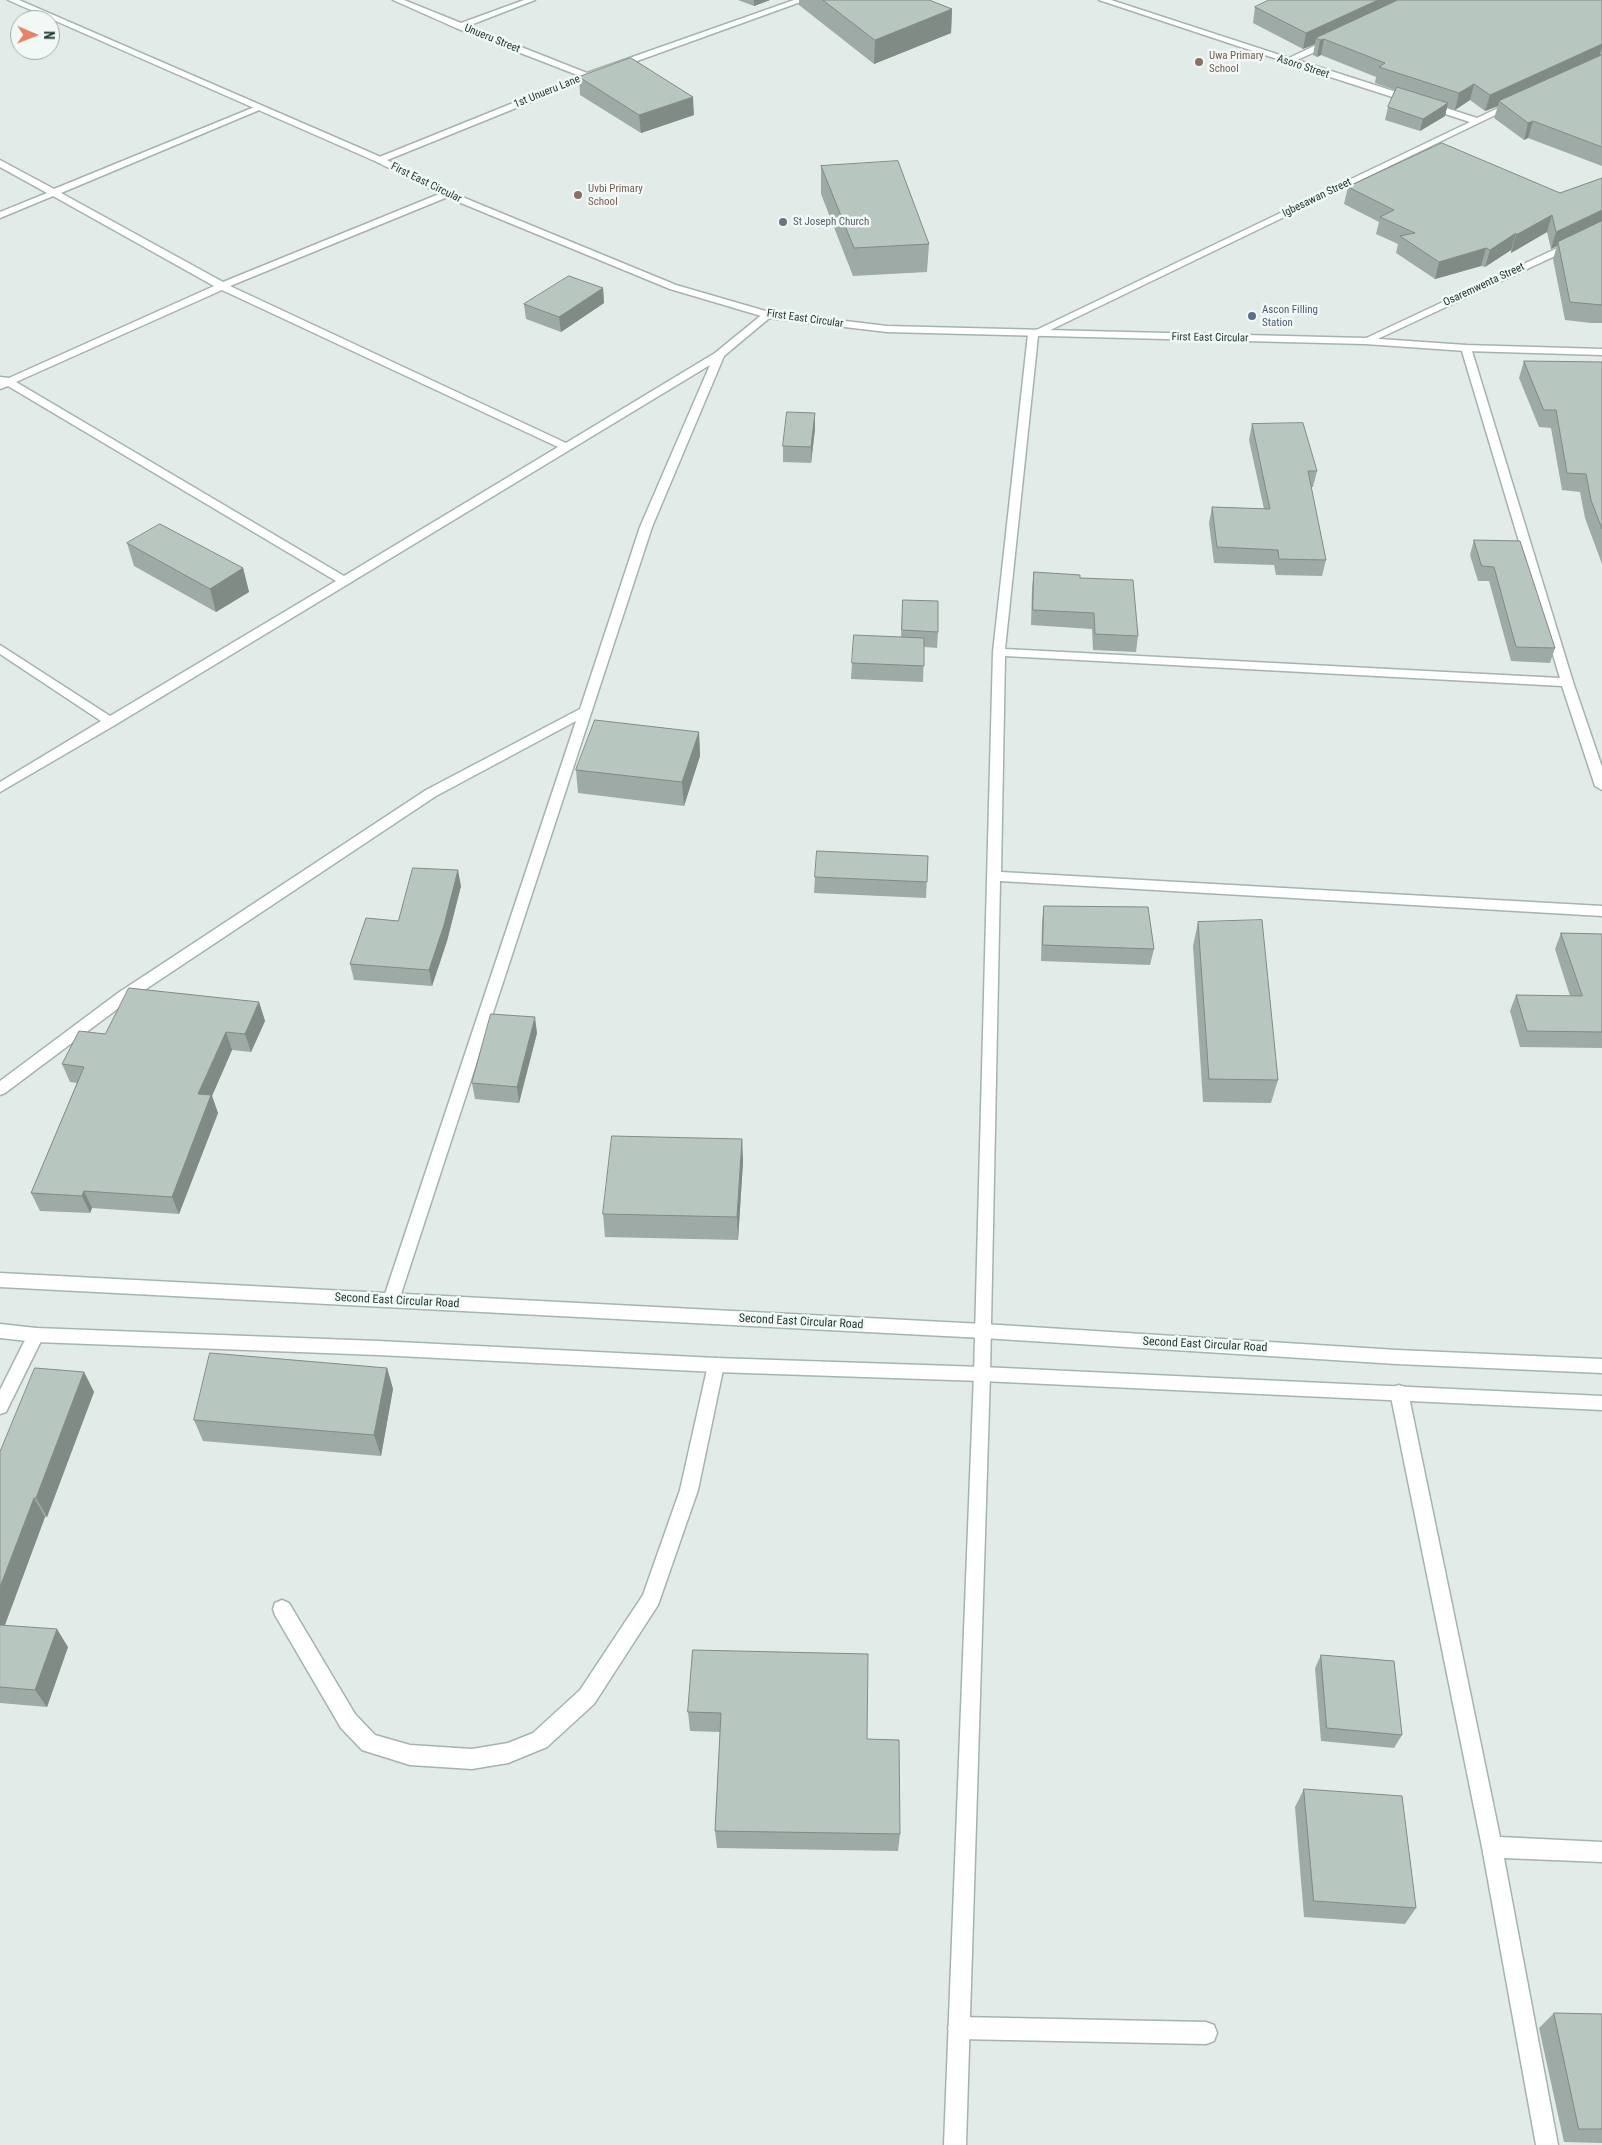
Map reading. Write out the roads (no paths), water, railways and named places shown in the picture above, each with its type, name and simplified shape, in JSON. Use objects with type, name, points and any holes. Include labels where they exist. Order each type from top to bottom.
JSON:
[{"type":"street","name":"First East Circular","points":[[12,0],[380,160],[447,194],[673,287],[768,315],[887,329],[1365,341],[1466,348],[1602,352]]},
{"type":"street","name":"Unueru Street","points":[[397,0],[586,76]]},
{"type":"street","points":[[459,26],[531,0]]},
{"type":"street","name":"1st Unueru Lane","points":[[380,160],[586,76],[802,0]]},
{"type":"street","name":"Asoro Street","points":[[1102,0],[1287,62],[1476,121]]},
{"type":"street","points":[[1287,62],[1340,37]]},
{"type":"street","name":"Igbesawan Street","points":[[1033,334],[1521,101]]},
{"type":"street","points":[[0,215],[260,108]]},
{"type":"street","points":[[0,163],[222,286],[566,447]]},
{"type":"street","points":[[3,381],[222,286],[447,194]]},
{"type":"street","name":"Osaremwenta Street","points":[[1365,341],[1602,230]]},
{"type":"street","points":[[0,788],[719,355],[768,315]]},
{"type":"street","points":[[955,2145],[982,1374],[992,876],[999,652],[1033,334]]},
{"type":"street","points":[[1466,348],[1567,682],[1595,746],[1602,786]]},
{"type":"street","points":[[391,1300],[646,527],[719,355]]},
{"type":"street","points":[[3,381],[343,580]]},
{"type":"street","points":[[0,649],[111,722]]},
{"type":"street","points":[[999,652],[1567,682]]},
{"type":"street","points":[[0,1089],[123,997],[431,793],[587,710]]},
{"type":"street","points":[[992,876],[1602,911]]},
{"type":"street","name":"Second East Circular Road","points":[[0,1280],[983,1331],[1398,1357],[1602,1366]]},
{"type":"street","points":[[0,1331],[36,1335],[378,1348],[716,1365],[982,1374],[1399,1392],[1602,1403]]},
{"type":"street","points":[[0,1407],[36,1335]]},
{"type":"street","points":[[282,1609],[348,1721],[369,1743],[410,1755],[472,1759],[508,1753],[540,1740],[587,1697],[651,1599],[689,1490],[716,1365]]},
{"type":"street","points":[[1399,1392],[1492,1847],[1547,2145]]},
{"type":"street","points":[[1492,1847],[1602,1852]]},
{"type":"street","points":[[959,2028],[1206,2033]]},
{"type":"place","name":"Uwa Primary School","points":[[1199,62]]},
{"type":"place","name":"Uvbi Primary School","points":[[578,195]]},
{"type":"place","name":"St Joseph Church","points":[[783,222]]},
{"type":"place","name":"Ascon Filling Station","points":[[1252,316]]}]
